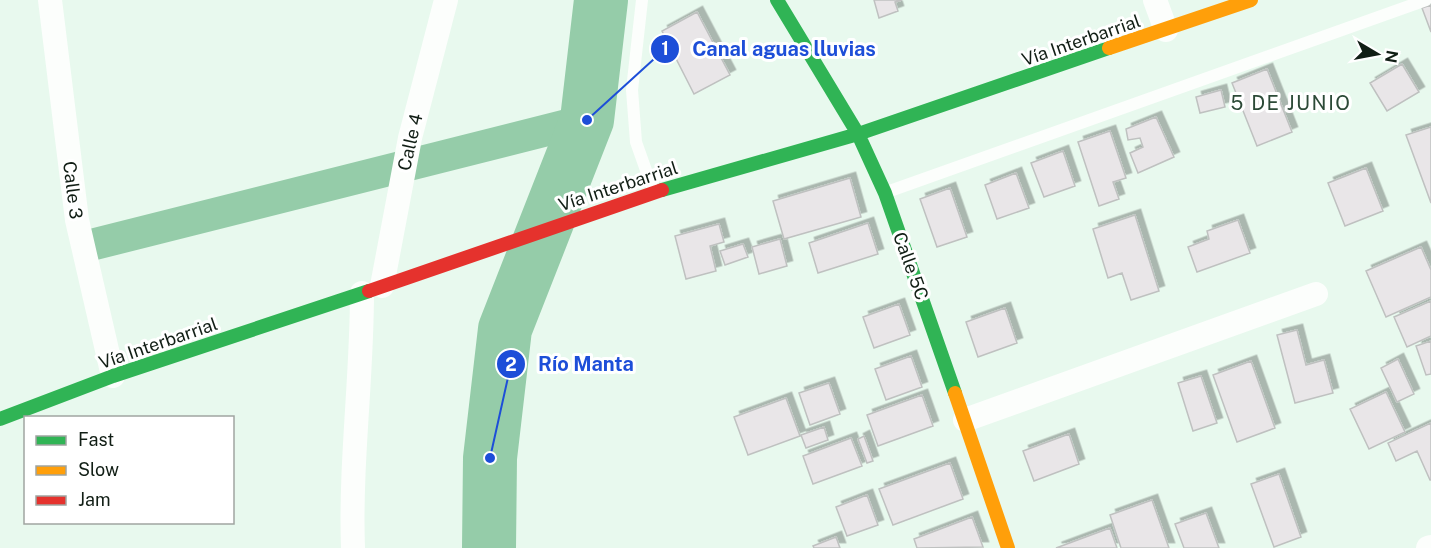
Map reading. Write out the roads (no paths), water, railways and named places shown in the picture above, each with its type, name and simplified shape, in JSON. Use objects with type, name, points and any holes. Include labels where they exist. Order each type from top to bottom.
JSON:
[{"type":"main road","name":"Calle 5C","points":[[777,0],[858,134],[885,193],[1008,548]]},
{"type":"main road","name":"Vía Interbarrial","points":[[0,419],[113,376],[372,290],[640,196],[858,134],[1251,0]]},
{"type":"street","name":"Calle 3","points":[[51,0],[77,220],[113,376]]},
{"type":"street","name":"Calle 4","points":[[353,548],[362,352],[372,290],[446,0]]},
{"type":"street","points":[[1155,0],[1166,30]]},
{"type":"street","points":[[965,420],[1316,294]]},
{"type":"lane","points":[[642,0],[632,90],[636,142],[654,192]]},
{"type":"lane","points":[[885,193],[1426,0]]},
{"type":"waterway","points":[[489,548],[490,458],[505,329],[587,120],[601,0]]},
{"type":"waterway","points":[[95,244],[587,120]]},
{"type":"place","name":"Canal aguas lluvias","points":[[587,120]]},
{"type":"place","name":"Río Manta","points":[[490,458]]},
{"type":"district","name":"5 DE JUNIO","points":[[1291,103]]}]
